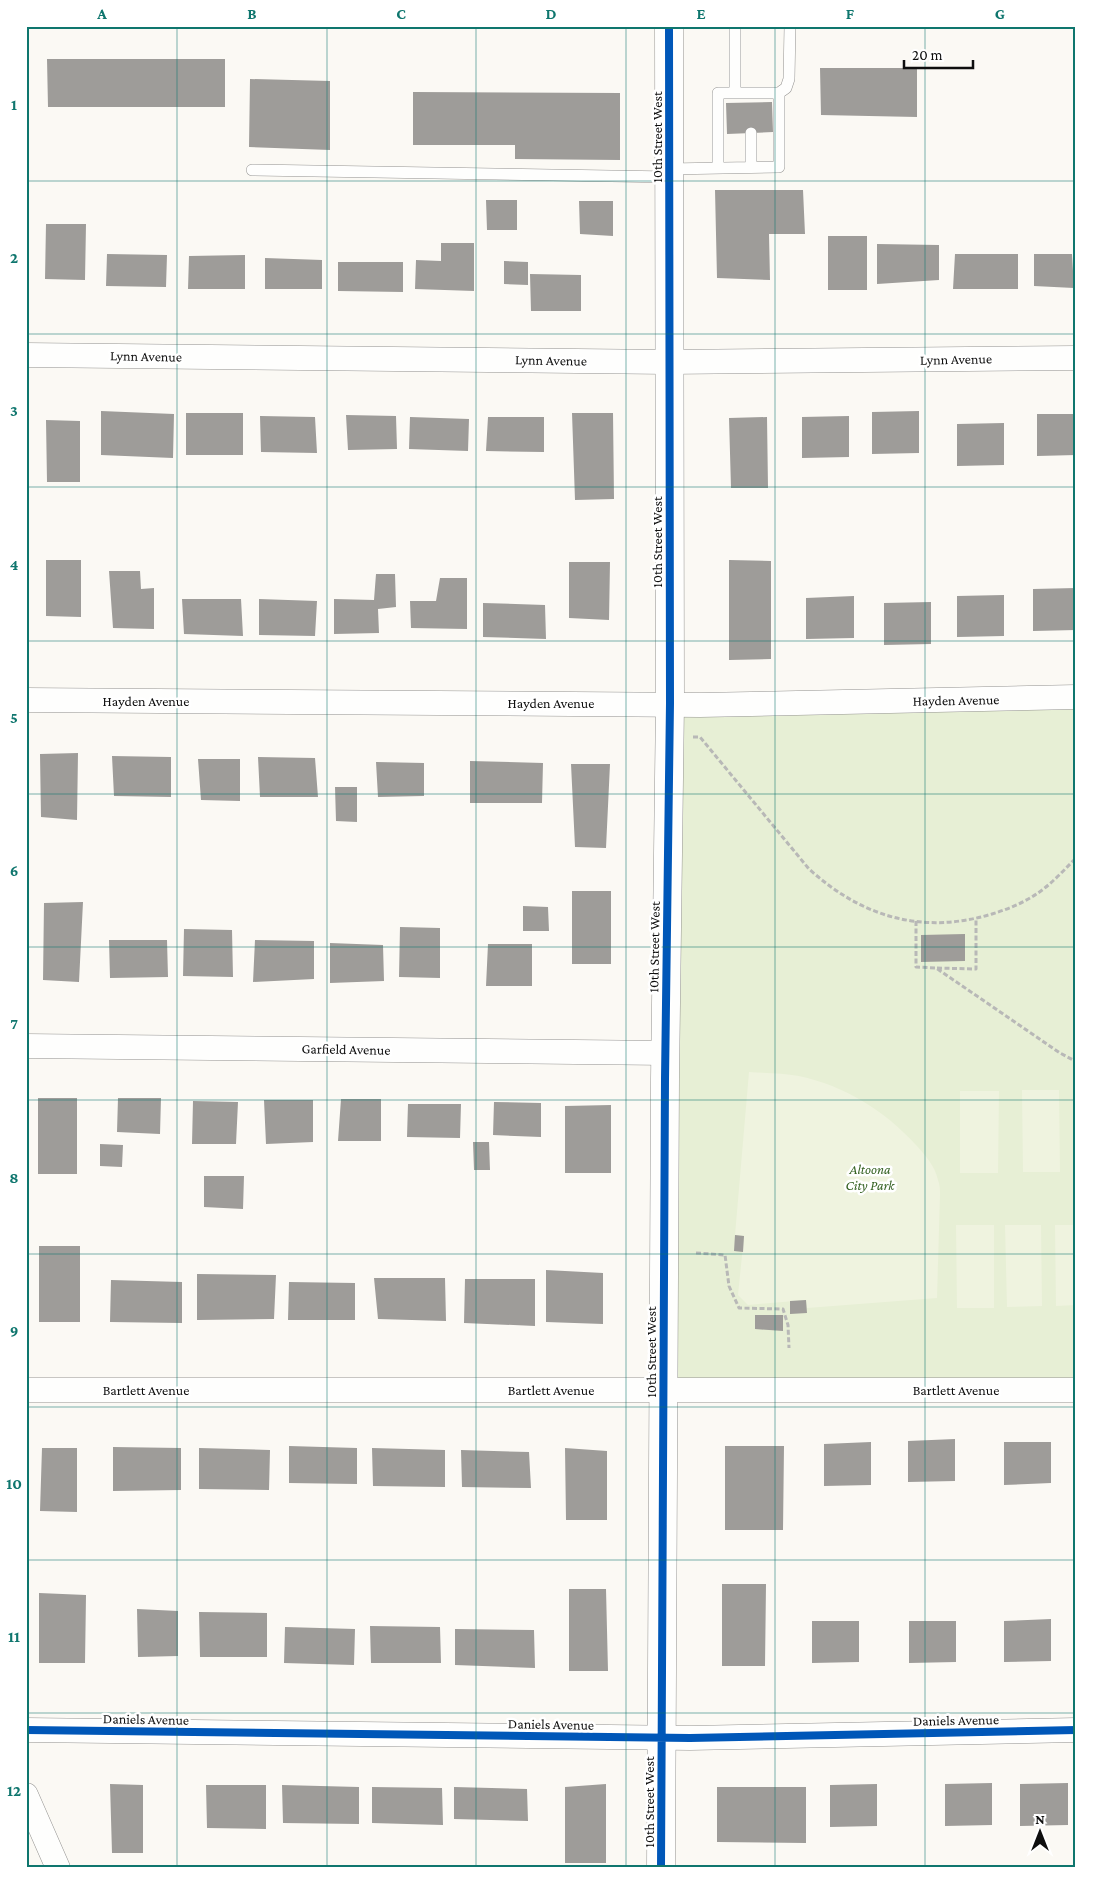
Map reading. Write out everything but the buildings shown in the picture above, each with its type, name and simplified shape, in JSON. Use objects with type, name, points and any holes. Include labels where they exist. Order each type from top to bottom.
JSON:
[{"type":"street","name":"10th Street West","points":[[661,1868],[663,1390],[670,737],[669,26]]},
{"type":"street","name":"Lynn Avenue","points":[[26,355],[668,362],[1076,358]]},
{"type":"street","name":"Hayden Avenue","points":[[26,700],[670,703],[709,705],[1076,697]]},
{"type":"street","name":"Garfield Avenue","points":[[26,1046],[666,1053]]},
{"type":"street","name":"Bartlett Avenue","points":[[26,1390],[1076,1390]]},
{"type":"street","name":"Daniels Avenue","points":[[26,1730],[661,1737],[1076,1730]]},
{"type":"street","points":[[26,1795],[58,1868]]},
{"type":"lane","points":[[735,26],[735,93]]},
{"type":"lane","points":[[718,168],[718,93],[735,93],[750,98],[779,93],[786,88],[789,79],[790,26]]},
{"type":"lane","points":[[252,170],[669,173],[718,168],[779,167],[779,93]]},
{"type":"lane","points":[[751,133],[751,167]]},
{"type":"path","points":[[670,737],[700,737],[809,869],[825,883],[869,910],[899,919],[957,923],[1012,908],[1032,897],[1055,879],[1076,858]]},
{"type":"path","points":[[916,921],[916,968],[976,969],[976,919]]},
{"type":"path","points":[[936,968],[1075,1062],[1076,1137]]},
{"type":"path","points":[[696,1253],[725,1255],[730,1286],[739,1308],[783,1309],[788,1324],[789,1348]]},
{"type":"green space","name":"Altoona City Park","points":[[1076,697],[1076,1390],[663,1390],[670,703]]},
{"type":"green space","points":[[749,1072],[799,1076],[816,1080],[848,1093],[877,1110],[891,1121],[923,1153],[935,1170],[940,1188],[937,1298],[807,1308],[806,1300],[748,1305],[738,1295],[744,1236],[735,1235]]},
{"type":"green space","points":[[1022,1090],[1059,1090],[1060,1172],[1023,1172]]},
{"type":"green space","points":[[960,1091],[999,1091],[998,1173],[960,1173]]},
{"type":"green space","points":[[956,1225],[994,1225],[994,1308],[957,1308]]},
{"type":"green space","points":[[1005,1225],[1041,1225],[1042,1306],[1007,1307]]},
{"type":"green space","points":[[1055,1225],[1076,1225],[1076,1305],[1056,1306]]},
{"type":"cycle path","points":[[661,1868],[665,1079],[670,703],[669,26]]},
{"type":"cycle path","points":[[26,1730],[690,1738],[1076,1730]]}]
